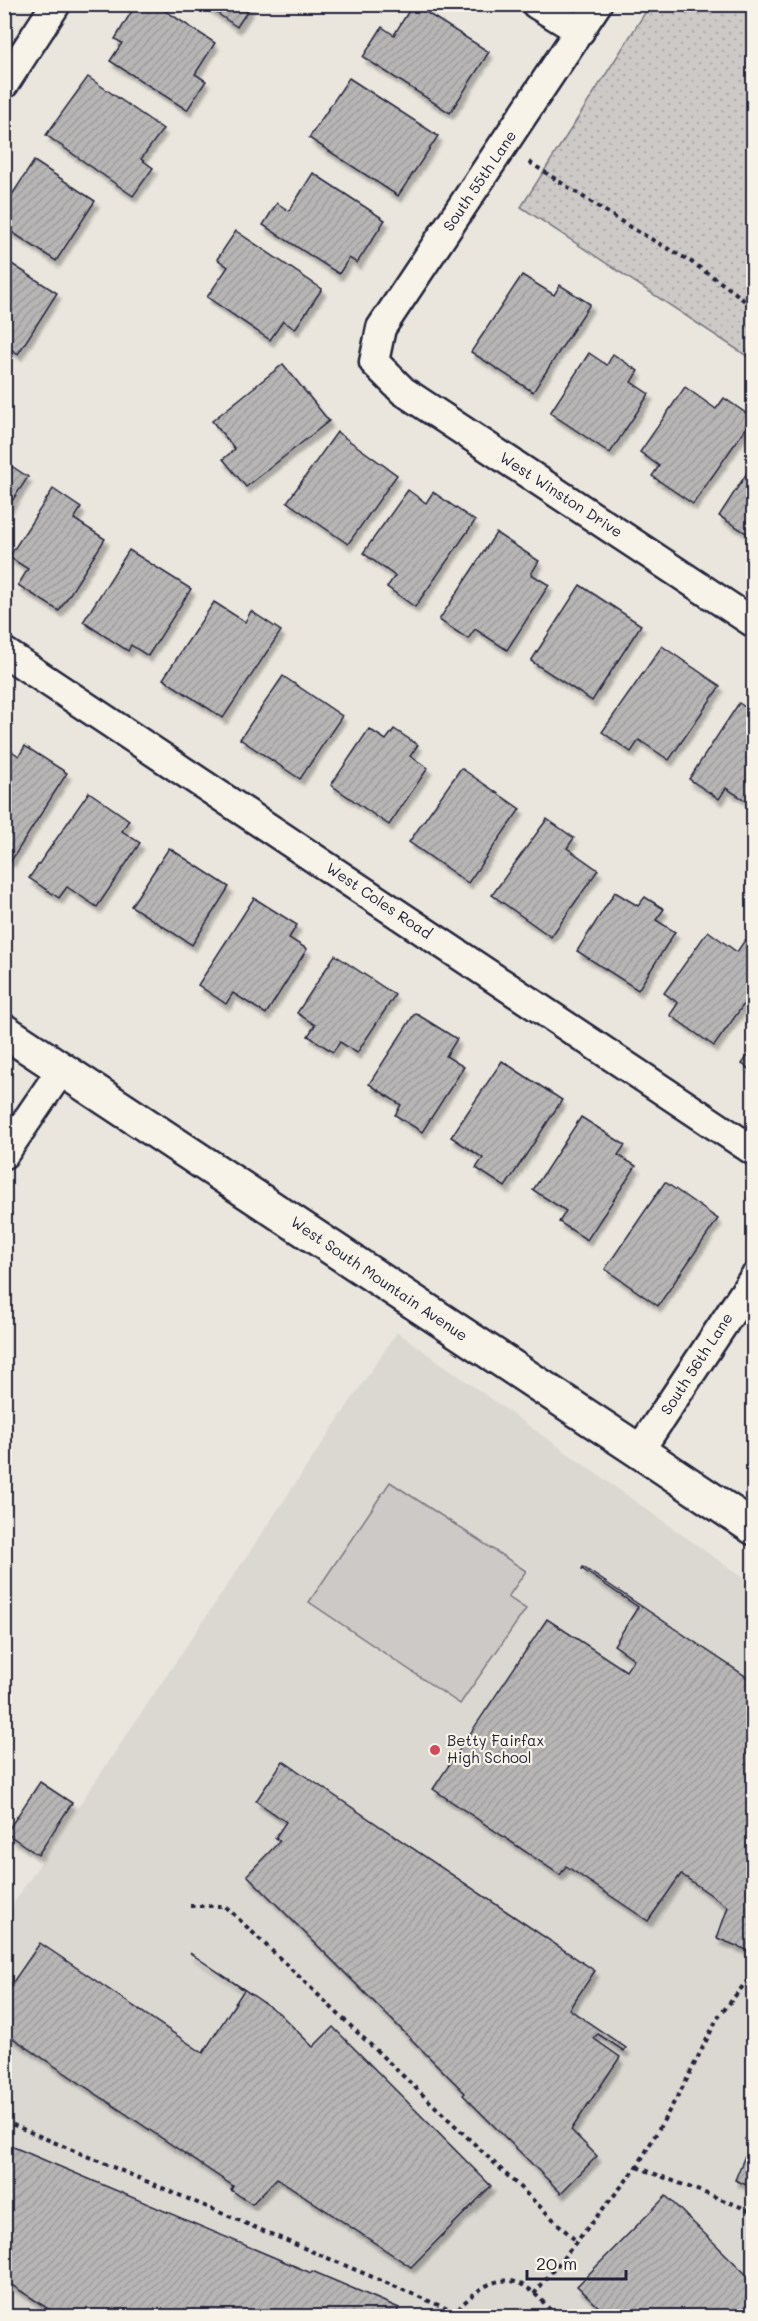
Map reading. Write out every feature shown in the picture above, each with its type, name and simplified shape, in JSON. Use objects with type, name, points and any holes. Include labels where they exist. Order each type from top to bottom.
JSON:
[{"type":"street","points":[[4,84],[56,4]]},
{"type":"street","points":[[536,4],[580,31]]},
{"type":"street","name":"South 55th Lane","points":[[374,362],[381,328],[597,4]]},
{"type":"street","name":"West Winston Drive","points":[[374,362],[403,391],[753,622]]},
{"type":"street","name":"West Coles Road","points":[[4,652],[753,1151]]},
{"type":"street","name":"West South Mountain Avenue","points":[[4,1031],[639,1450],[753,1528]]},
{"type":"street","points":[[4,1154],[62,1069]]},
{"type":"street","name":"South 56th Lane","points":[[639,1450],[753,1278]]},
{"type":"path","points":[[504,145],[630,227],[690,261],[733,291],[753,309]]},
{"type":"path","points":[[190,1906],[225,1906],[576,2241]]},
{"type":"path","points":[[534,2294],[637,2168],[685,2083],[717,2019],[753,1972]]},
{"type":"path","points":[[4,2121],[454,2314],[468,2297],[489,2283],[508,2279],[526,2287],[556,2316]]},
{"type":"path","points":[[637,2168],[753,2212]]},
{"type":"path","points":[[4,2311],[12,2316]]},
{"type":"shaded area","points":[[650,5],[753,5],[753,360],[521,207]]},
{"type":"shaded area","name":"Betty Fairfax High School","points":[[397,1332],[753,1585],[753,2316],[5,2316],[5,1916]]},
{"type":"shaded area","points":[[390,1482],[526,1571],[508,1597],[526,1609],[460,1704],[309,1602]]},
{"type":"building","points":[[136,4],[155,4],[215,43],[195,74],[206,81],[187,110],[110,61],[122,43],[115,39]]},
{"type":"building","points":[[204,4],[252,4],[237,27]]},
{"type":"building","points":[[413,4],[489,52],[450,113],[363,57],[382,27],[394,35]]},
{"type":"building","points":[[88,77],[163,129],[141,159],[153,168],[133,196],[46,135]]},
{"type":"building","points":[[349,78],[438,136],[398,196],[309,138]]},
{"type":"building","points":[[34,161],[95,201],[56,261],[4,227],[4,207]]},
{"type":"building","points":[[313,173],[385,220],[357,263],[349,258],[339,274],[263,225],[277,203],[289,211]]},
{"type":"building","points":[[236,231],[322,289],[295,329],[283,321],[270,340],[207,297],[228,267],[217,259]]},
{"type":"building","points":[[4,259],[57,293],[18,354],[4,345]]},
{"type":"building","points":[[522,275],[554,295],[560,285],[590,304],[533,392],[471,352]]},
{"type":"building","points":[[589,353],[607,365],[613,354],[638,371],[631,382],[649,394],[610,453],[550,413]]},
{"type":"building","points":[[283,364],[329,421],[246,487],[223,459],[235,449],[212,421]]},
{"type":"building","points":[[685,387],[716,409],[724,398],[753,418],[693,504],[652,476],[659,466],[640,452]]},
{"type":"building","points":[[337,432],[397,475],[348,544],[287,502]]},
{"type":"building","points":[[4,461],[28,477],[4,513]]},
{"type":"building","points":[[754,462],[754,538],[719,516]]},
{"type":"building","points":[[53,489],[81,508],[74,519],[105,539],[59,611],[18,585],[28,569],[9,557]]},
{"type":"building","points":[[408,490],[426,503],[433,492],[475,521],[415,607],[387,587],[395,576],[363,553]]},
{"type":"building","points":[[496,533],[539,561],[531,574],[549,585],[507,650],[475,629],[468,639],[439,620]]},
{"type":"building","points":[[129,550],[191,589],[148,656],[131,645],[128,651],[83,622]]},
{"type":"building","points":[[580,585],[641,625],[592,701],[531,661]]},
{"type":"building","points":[[214,602],[245,622],[251,611],[281,631],[223,718],[163,679]]},
{"type":"building","points":[[662,646],[720,686],[669,760],[639,740],[631,752],[602,732]]},
{"type":"building","points":[[283,676],[342,716],[300,779],[240,739]]},
{"type":"building","points":[[739,703],[754,713],[754,806],[726,788],[719,799],[689,779]]},
{"type":"building","points":[[369,729],[386,740],[394,729],[418,745],[410,756],[428,768],[389,825],[331,785]]},
{"type":"building","points":[[4,746],[19,756],[25,746],[67,773],[11,861],[4,856]]},
{"type":"building","points":[[461,768],[520,809],[468,883],[409,842]]},
{"type":"building","points":[[89,792],[129,820],[122,831],[140,843],[97,907],[67,887],[59,898],[29,878]]},
{"type":"building","points":[[547,819],[574,838],[567,848],[598,870],[551,937],[492,895]]},
{"type":"building","points":[[169,848],[229,887],[192,945],[131,906]]},
{"type":"building","points":[[615,892],[638,906],[645,897],[664,909],[656,920],[675,932],[638,990],[577,951]]},
{"type":"building","points":[[254,898],[297,925],[289,938],[307,949],[266,1014],[233,993],[226,1004],[198,985]]},
{"type":"building","points":[[708,931],[737,952],[745,940],[754,946],[754,990],[714,1046],[670,1015],[678,1003],[664,993]]},
{"type":"building","points":[[335,955],[395,995],[357,1053],[340,1042],[333,1052],[308,1036],[315,1025],[297,1013]]},
{"type":"building","points":[[415,1013],[457,1039],[446,1056],[464,1067],[422,1132],[395,1115],[401,1105],[369,1084]]},
{"type":"building","points":[[754,1047],[754,1072],[742,1064]]},
{"type":"building","points":[[502,1061],[562,1100],[505,1187],[476,1168],[483,1158],[451,1137]]},
{"type":"building","points":[[581,1117],[625,1145],[618,1155],[636,1166],[587,1240],[559,1222],[566,1211],[533,1190]]},
{"type":"building","points":[[665,1182],[718,1219],[658,1306],[605,1269]]},
{"type":"building","points":[[583,1567],[754,1682],[754,1953],[717,1938],[728,1907],[681,1874],[648,1921],[566,1866],[560,1875],[433,1789],[547,1619],[626,1671],[634,1659],[614,1645],[638,1607],[582,1569]]},
{"type":"building","points":[[283,1761],[595,1971],[569,2009],[626,2048],[624,2051],[598,2034],[593,2038],[620,2057],[571,2130],[597,2156],[561,2193],[463,2095],[465,2093],[247,1875],[280,1841],[275,1838],[286,1822],[256,1801]]},
{"type":"building","points":[[40,1782],[72,1803],[38,1855],[6,1833]]},
{"type":"building","points":[[40,1943],[203,2053],[244,1990],[190,1953],[279,2013],[313,2047],[333,2027],[491,2186],[411,2267],[277,2178],[252,2204],[231,2190],[233,2186],[4,2032],[4,1995]]},
{"type":"building","points":[[754,2126],[754,2188],[735,2180],[751,2141],[745,2139]]},
{"type":"building","points":[[4,2143],[399,2308],[395,2316],[59,2316],[4,2280]]},
{"type":"building","points":[[666,2196],[754,2282],[754,2316],[608,2316],[577,2286]]},
{"type":"place","name":"Betty Fairfax High School","points":[[435,1750]]}]
